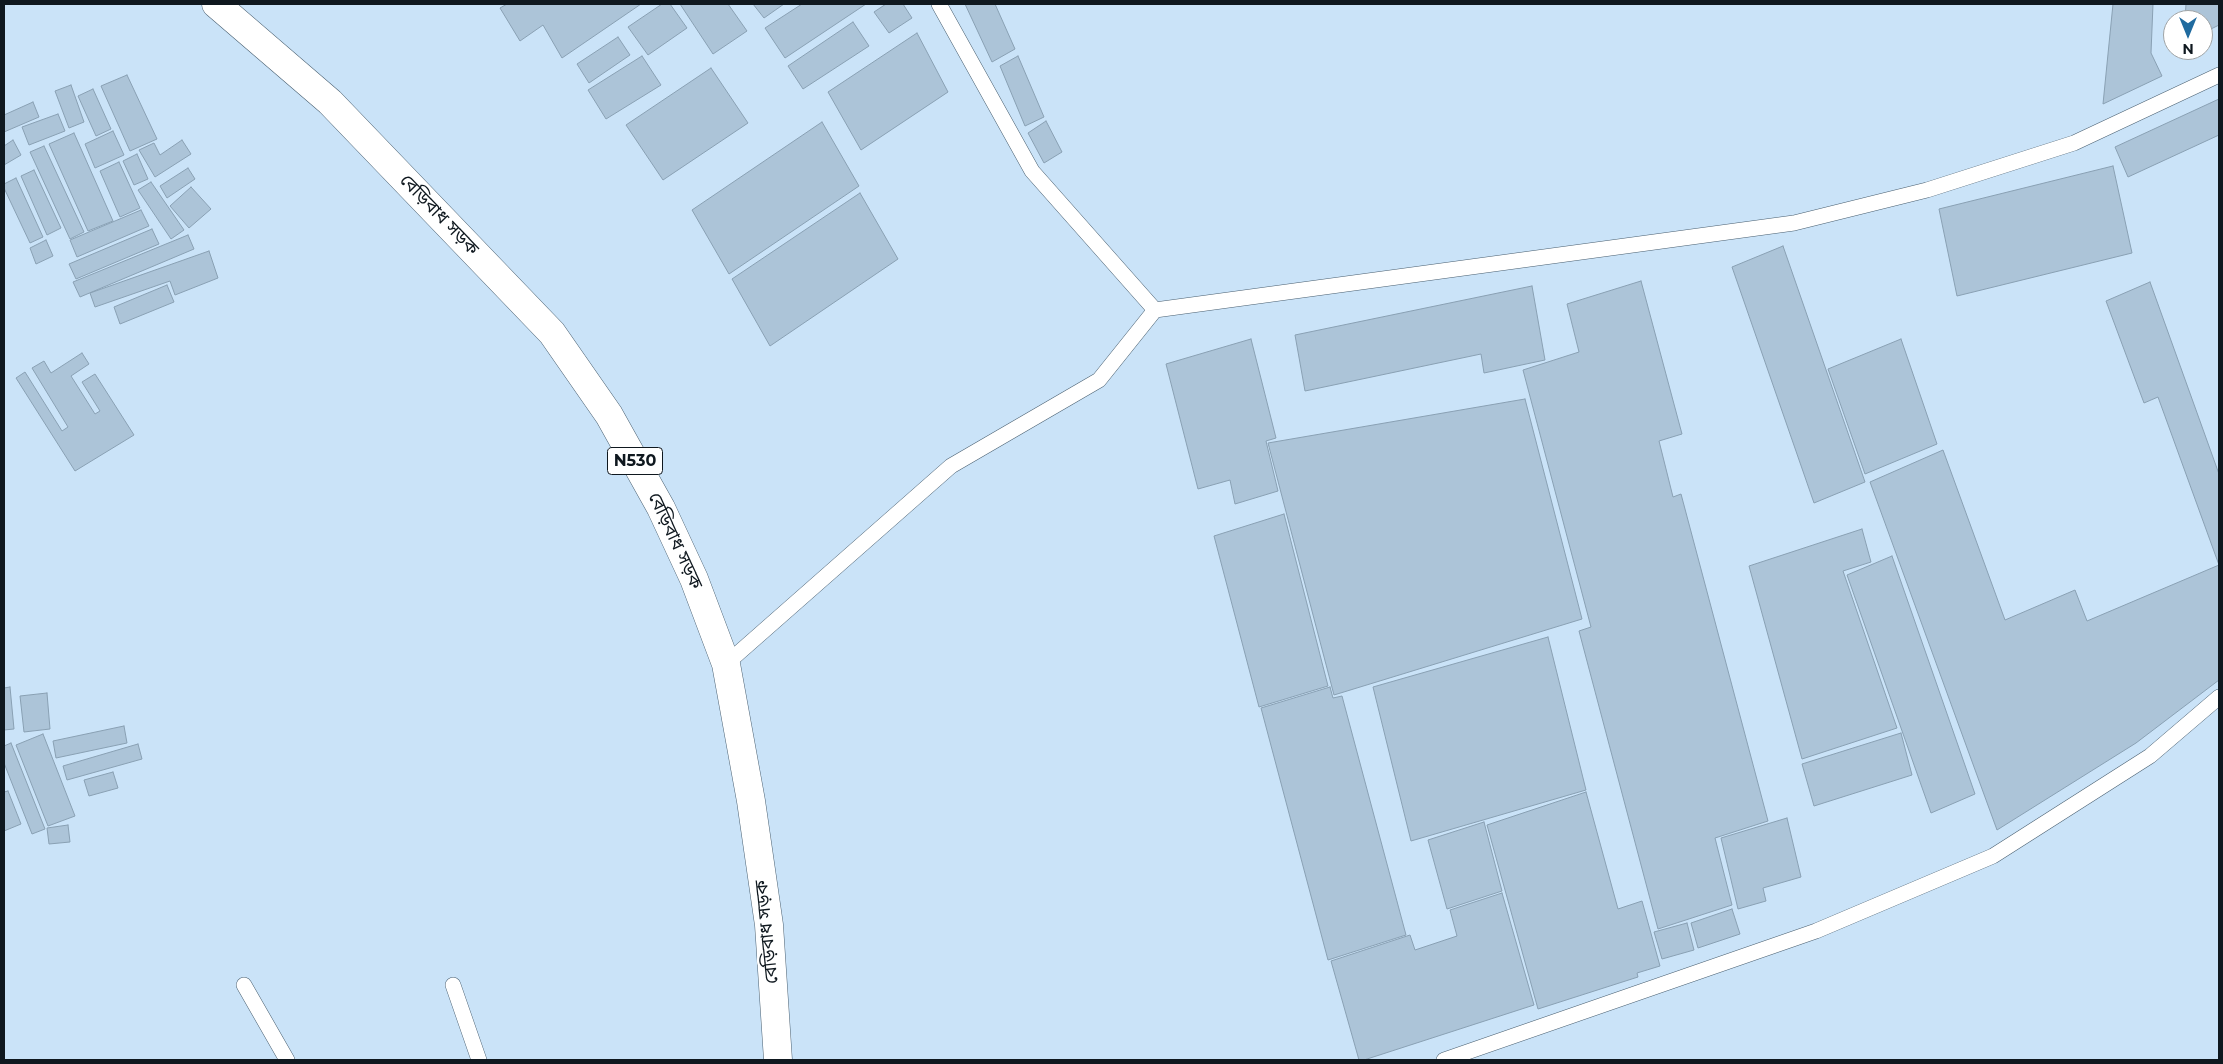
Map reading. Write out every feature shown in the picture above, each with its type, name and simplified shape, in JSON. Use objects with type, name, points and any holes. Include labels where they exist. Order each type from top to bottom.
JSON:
[{"type":"highway","name":"বেড়িবাধ সড়ক","points":[[216,4],[330,102],[552,333],[609,415],[661,508],[694,579],[726,664],[751,801],[769,925],[778,1060]]},
{"type":"lane","points":[[939,4],[1032,171],[1155,310]]},
{"type":"lane","points":[[726,664],[951,466],[1099,380],[1155,310],[1794,223],[1927,190],[2074,143],[2219,75]]},
{"type":"lane","points":[[1444,1060],[1816,931],[1993,856],[2150,756],[2219,697]]},
{"type":"lane","points":[[244,985],[287,1060]]},
{"type":"lane","points":[[453,985],[479,1060]]},
{"type":"building","points":[[507,4],[641,4],[562,58],[543,25],[520,41],[500,8]]},
{"type":"building","points":[[662,4],[670,4],[687,28],[648,55],[628,27]]},
{"type":"building","points":[[680,4],[728,4],[747,31],[713,54]]},
{"type":"building","points":[[753,4],[784,4],[764,18]]},
{"type":"building","points":[[802,4],[866,4],[785,58],[765,28]]},
{"type":"building","points":[[886,4],[903,4],[912,18],[889,33],[874,12]]},
{"type":"building","points":[[965,4],[995,4],[1015,49],[992,62]]},
{"type":"building","points":[[2113,4],[2153,4],[2151,53],[2162,76],[2103,104]]},
{"type":"building","points":[[2186,4],[2219,4],[2219,25],[2213,28],[2213,10],[2186,10]]},
{"type":"building","points":[[853,22],[869,46],[803,89],[788,66]]},
{"type":"building","points":[[917,33],[948,92],[861,150],[828,92]]},
{"type":"building","points":[[618,37],[630,55],[589,83],[577,64]]},
{"type":"building","points":[[642,56],[661,85],[606,119],[588,90]]},
{"type":"building","points":[[1018,56],[1044,117],[1025,126],[1000,66]]},
{"type":"building","points":[[711,68],[748,123],[663,180],[626,125]]},
{"type":"building","points":[[127,75],[157,139],[130,151],[101,86]]},
{"type":"building","points":[[71,85],[84,122],[69,128],[55,91]]},
{"type":"building","points":[[93,89],[111,129],[96,136],[78,96]]},
{"type":"building","points":[[2219,99],[2219,135],[2128,177],[2115,147]]},
{"type":"building","points":[[33,102],[39,117],[4,132],[4,115]]},
{"type":"building","points":[[58,114],[65,131],[29,145],[22,127]]},
{"type":"building","points":[[1046,121],[1062,152],[1044,163],[1028,133]]},
{"type":"building","points":[[822,122],[859,186],[729,274],[692,210]]},
{"type":"building","points":[[113,131],[124,155],[95,168],[85,144]]},
{"type":"building","points":[[74,133],[113,221],[88,231],[49,144]]},
{"type":"building","points":[[13,140],[21,155],[4,165],[4,146]]},
{"type":"building","points":[[182,140],[191,154],[155,177],[139,150],[154,143],[160,155]]},
{"type":"building","points":[[44,146],[84,232],[70,239],[30,152]]},
{"type":"building","points":[[137,154],[148,179],[134,185],[123,161]]},
{"type":"building","points":[[119,162],[140,208],[120,217],[100,171]]},
{"type":"building","points":[[2113,166],[2132,253],[1957,296],[1939,209]]},
{"type":"building","points":[[188,168],[195,179],[167,198],[160,186]]},
{"type":"building","points":[[34,170],[61,228],[47,235],[21,176]]},
{"type":"building","points":[[16,178],[43,237],[30,243],[4,188],[4,184]]},
{"type":"building","points":[[151,182],[184,230],[171,239],[138,190]]},
{"type":"building","points":[[191,187],[211,209],[189,228],[170,206]]},
{"type":"building","points":[[860,193],[898,259],[770,346],[732,279]]},
{"type":"building","points":[[141,210],[149,226],[77,257],[70,240]]},
{"type":"building","points":[[152,229],[159,244],[76,279],[69,264]]},
{"type":"building","points":[[188,235],[194,249],[80,297],[73,282]]},
{"type":"building","points":[[46,240],[53,256],[36,264],[30,248]]},
{"type":"building","points":[[1783,246],[1865,482],[1814,503],[1732,267]]},
{"type":"building","points":[[209,251],[218,278],[175,295],[170,281],[95,307],[90,293]]},
{"type":"building","points":[[1641,281],[1682,434],[1659,441],[1673,497],[1681,494],[1768,821],[1715,838],[1732,905],[1658,929],[1579,631],[1591,627],[1523,370],[1579,352],[1567,304]]},
{"type":"building","points":[[2150,282],[2219,474],[2219,565],[2158,397],[2144,403],[2106,301]]},
{"type":"building","points":[[167,285],[174,302],[120,324],[114,307]]},
{"type":"building","points":[[1532,286],[1545,360],[1484,373],[1481,354],[1305,391],[1295,335]]},
{"type":"building","points":[[1251,339],[1276,438],[1266,441],[1278,491],[1235,504],[1230,480],[1198,489],[1166,364]]},
{"type":"building","points":[[1901,339],[1937,444],[1865,474],[1828,369]]},
{"type":"building","points":[[82,353],[89,364],[71,376],[95,414],[100,411],[82,382],[95,374],[134,435],[75,471],[16,378],[25,372],[62,431],[68,427],[32,368],[44,361],[51,373]]},
{"type":"building","points":[[1525,399],[1582,619],[1334,695],[1268,443]]},
{"type":"building","points":[[1943,450],[2005,620],[2075,590],[2087,621],[2219,565],[2219,680],[2136,743],[1997,830],[1870,482]]},
{"type":"building","points":[[1284,514],[1328,686],[1259,707],[1214,536]]},
{"type":"building","points":[[1862,529],[1871,562],[1843,571],[1897,728],[1802,759],[1749,566]]},
{"type":"building","points":[[1892,556],[1975,794],[1931,813],[1847,575]]},
{"type":"building","points":[[1548,637],[1586,790],[1411,841],[1373,687]]},
{"type":"building","points":[[10,687],[14,729],[4,730],[4,688]]},
{"type":"building","points":[[1330,687],[1333,698],[1342,696],[1406,935],[1328,960],[1261,708]]},
{"type":"building","points":[[47,693],[50,729],[24,732],[20,696]]},
{"type":"building","points":[[124,726],[127,743],[56,758],[53,741]]},
{"type":"building","points":[[1901,733],[1912,775],[1814,806],[1802,764]]},
{"type":"building","points":[[43,734],[75,816],[48,826],[16,745]]},
{"type":"building","points":[[11,743],[45,829],[32,834],[4,763],[4,746]]},
{"type":"building","points":[[138,744],[142,759],[67,780],[63,766]]},
{"type":"building","points":[[113,772],[118,788],[89,796],[84,780]]},
{"type":"building","points":[[8,791],[21,824],[4,831],[4,792]]},
{"type":"building","points":[[1586,792],[1618,909],[1642,901],[1660,966],[1637,973],[1638,977],[1538,1009],[1487,825]]},
{"type":"building","points":[[1787,818],[1801,877],[1763,888],[1766,901],[1738,909],[1721,838]]},
{"type":"building","points":[[1484,822],[1502,891],[1447,909],[1428,840]]},
{"type":"building","points":[[68,825],[70,842],[49,844],[47,828]]},
{"type":"building","points":[[1502,893],[1534,1005],[1359,1060],[1331,961],[1410,935],[1415,950],[1457,936],[1450,910]]},
{"type":"building","points":[[1732,909],[1740,934],[1698,948],[1691,923]]},
{"type":"building","points":[[1687,923],[1694,950],[1662,959],[1654,932]]}]
